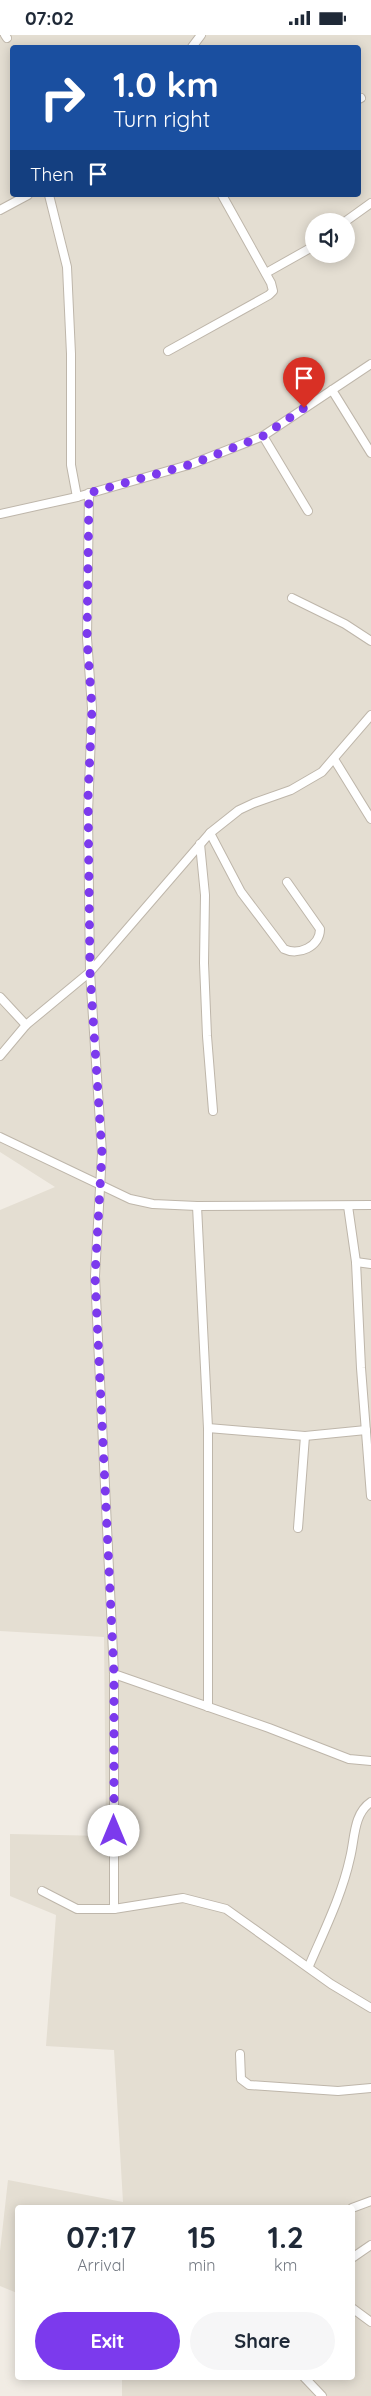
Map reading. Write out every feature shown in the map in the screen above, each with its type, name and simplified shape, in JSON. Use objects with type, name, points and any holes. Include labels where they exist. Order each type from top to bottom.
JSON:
[{"type":"street","points":[[0,210],[24,197]]},
{"type":"street","points":[[50,197],[67,267],[71,354],[71,465],[77,497]]},
{"type":"street","points":[[168,351],[273,291],[266,273],[223,197]]},
{"type":"street","points":[[355,215],[371,203]]},
{"type":"street","points":[[266,273],[305,251]]},
{"type":"street","points":[[0,514],[77,497],[192,464],[263,436],[371,364]]},
{"type":"street","points":[[332,390],[371,453]]},
{"type":"street","points":[[263,436],[308,511]]},
{"type":"street","points":[[89,493],[87,638],[92,708],[88,813],[90,972],[102,1153],[95,1276],[114,1674],[114,1909]]},
{"type":"street","points":[[292,598],[345,624],[371,641]]},
{"type":"street","points":[[0,1055],[26,1025],[90,972],[210,833],[239,810],[292,790],[322,772],[371,715]]},
{"type":"street","points":[[334,759],[371,819]]},
{"type":"street","points":[[210,833],[241,892],[284,949],[290,952],[301,952],[314,943],[320,935],[320,929],[287,882]]},
{"type":"street","points":[[200,844],[205,895],[204,963],[213,1111]]},
{"type":"street","points":[[0,997],[26,1025]]},
{"type":"street","points":[[0,1137],[130,1199],[154,1204],[198,1206],[371,1205]]},
{"type":"street","points":[[198,1206],[208,1428],[208,1707]]},
{"type":"street","points":[[348,1206],[356,1262],[371,1496]]},
{"type":"street","points":[[356,1262],[371,1264]]},
{"type":"street","points":[[208,1428],[305,1436],[366,1430]]},
{"type":"street","points":[[298,1528],[305,1436]]},
{"type":"street","points":[[114,1674],[269,1728],[349,1759],[371,1761]]},
{"type":"street","points":[[309,1966],[338,1897],[350,1859],[358,1820],[366,1805],[371,1802]]},
{"type":"street","points":[[42,1891],[77,1909],[114,1909],[182,1898],[226,1909],[309,1966],[331,1984],[371,2008]]},
{"type":"street","points":[[240,2054],[241,2079],[248,2085],[338,2091],[371,2088]]},
{"type":"street","points":[[355,2207],[371,2201]]},
{"type":"street","points":[[355,2256],[371,2245]]},
{"type":"street","points":[[355,2310],[371,2322]]},
{"type":"street","points":[[307,2380],[322,2396]]},
{"type":"shaded area","points":[[0,35],[371,35],[371,2396],[122,2396],[122,2380],[355,2380],[355,2205],[15,2205],[15,2292],[0,2286],[0,2251],[8,2180],[123,2202],[114,2050],[46,2046],[56,1915],[10,1896],[10,1834],[106,1836],[104,1637],[0,1631],[0,1210],[55,1187],[0,1152]]},
{"type":"route","points":[[114,1831],[114,1674],[95,1276],[102,1153],[90,972],[88,766],[92,732],[92,708],[87,638],[89,493],[192,464],[263,436],[304,408]]}]
